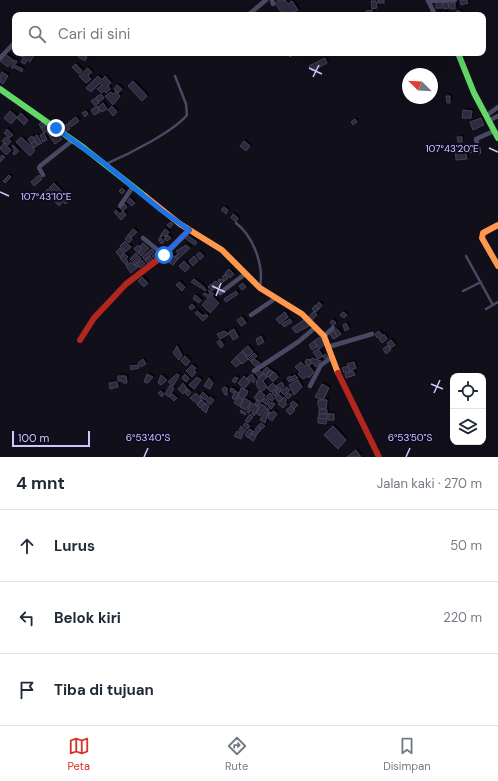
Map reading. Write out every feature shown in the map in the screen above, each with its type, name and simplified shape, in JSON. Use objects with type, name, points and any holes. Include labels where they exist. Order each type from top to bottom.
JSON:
[{"type":"street","points":[[252,12],[266,0]]},
{"type":"street","points":[[434,12],[428,0],[455,0]]},
{"type":"street","points":[[0,58],[12,45]]},
{"type":"street","points":[[459,56],[474,93],[498,138]]},
{"type":"street","points":[[1,92],[105,164],[132,188],[189,230],[222,250],[260,288],[302,314],[316,327],[324,336],[331,358],[375,445],[378,457]]},
{"type":"street","points":[[487,118],[498,107]]},
{"type":"street","points":[[487,118],[498,116]]},
{"type":"street","points":[[479,152],[476,139],[494,131]]},
{"type":"street","points":[[43,175],[39,168],[40,166],[72,140]]},
{"type":"street","points":[[120,206],[132,188]]},
{"type":"street","points":[[498,224],[485,231],[482,238],[498,266]]},
{"type":"street","points":[[80,340],[94,318],[126,284],[164,255],[189,230]]},
{"type":"street","points":[[143,238],[164,255]]},
{"type":"street","points":[[220,293],[245,274]]},
{"type":"street","points":[[251,315],[276,298]]},
{"type":"street","points":[[254,371],[298,342],[316,327]]},
{"type":"street","points":[[324,336],[333,328]]},
{"type":"street","points":[[328,347],[372,334]]},
{"type":"street","points":[[310,386],[321,365],[331,358]]},
{"type":"lane","points":[[105,164],[128,154],[156,137],[187,115],[186,104],[175,76]]},
{"type":"lane","points":[[236,223],[242,227],[254,249],[262,276],[260,288]]},
{"type":"lane","points":[[466,256],[493,305]]},
{"type":"lane","points":[[463,290],[480,282]]},
{"type":"lane","points":[[486,309],[498,302]]},
{"type":"building","points":[[279,0],[285,0],[288,4],[292,1],[298,10],[295,12],[281,12],[275,3]]},
{"type":"building","points":[[378,0],[384,0],[384,3],[378,3]]},
{"type":"building","points":[[460,0],[467,0],[468,3],[461,5]]},
{"type":"building","points":[[371,1],[376,1],[377,8],[372,9]]},
{"type":"building","points":[[436,2],[442,2],[442,8],[436,8]]},
{"type":"building","points":[[448,2],[449,8],[444,9],[443,3]]},
{"type":"building","points":[[450,3],[455,3],[455,9],[450,9]]},
{"type":"building","points":[[5,54],[13,60],[8,67],[0,61]]},
{"type":"building","points":[[24,56],[33,56],[30,62],[27,60],[25,64],[21,62]]},
{"type":"building","points":[[86,56],[87,57],[85,61],[78,57]]},
{"type":"building","points":[[325,58],[327,63],[312,71],[309,66]]},
{"type":"building","points":[[14,60],[17,61],[13,69],[11,67]]},
{"type":"building","points":[[76,64],[82,71],[79,74],[72,67]]},
{"type":"building","points":[[16,66],[23,69],[22,72],[15,68]]},
{"type":"building","points":[[88,68],[92,72],[88,76],[91,79],[86,83],[79,76]]},
{"type":"building","points":[[2,72],[8,76],[3,84],[0,82]]},
{"type":"building","points":[[98,76],[102,80],[105,76],[111,83],[108,86],[110,89],[106,93],[104,91],[102,93],[97,89],[102,85],[100,83],[91,92],[86,88]]},
{"type":"building","points":[[133,81],[147,96],[142,101],[128,86]]},
{"type":"building","points":[[117,85],[122,89],[118,93],[114,89]]},
{"type":"building","points":[[116,91],[120,96],[113,105],[105,96],[111,92],[113,94]]},
{"type":"building","points":[[101,94],[104,98],[99,102],[96,97]]},
{"type":"building","points":[[446,96],[450,96],[450,103],[447,103]]},
{"type":"building","points":[[95,98],[99,103],[95,106],[91,101]]},
{"type":"building","points":[[103,103],[107,109],[102,112],[98,107]]},
{"type":"building","points":[[97,106],[100,112],[94,115],[91,110]]},
{"type":"building","points":[[112,106],[117,112],[113,116],[108,110]]},
{"type":"building","points":[[463,110],[472,111],[471,118],[462,118]]},
{"type":"building","points":[[10,111],[17,117],[11,124],[4,118]]},
{"type":"building","points":[[86,111],[88,114],[85,117],[82,113]]},
{"type":"building","points":[[21,113],[28,120],[24,125],[17,118]]},
{"type":"building","points":[[76,117],[79,121],[71,127],[68,123]]},
{"type":"building","points":[[481,118],[484,125],[473,130],[470,122]]},
{"type":"building","points":[[355,119],[357,122],[353,125],[351,122]]},
{"type":"building","points":[[44,121],[46,124],[41,128],[39,124]]},
{"type":"building","points":[[67,124],[70,129],[65,132],[61,128]]},
{"type":"building","points":[[47,125],[50,129],[44,133],[41,128]]},
{"type":"building","points":[[7,129],[13,135],[9,138],[4,133]]},
{"type":"building","points":[[50,129],[54,135],[50,137],[46,131]]},
{"type":"building","points":[[57,132],[62,139],[55,144],[50,137]]},
{"type":"building","points":[[44,133],[47,140],[43,142],[40,135]]},
{"type":"building","points":[[37,135],[42,143],[38,145],[33,138]]},
{"type":"building","points":[[32,136],[35,141],[31,144],[28,139]]},
{"type":"building","points":[[6,137],[11,141],[8,145],[2,141]]},
{"type":"building","points":[[21,137],[35,150],[30,156],[16,142]]},
{"type":"building","points":[[457,137],[462,137],[462,142],[458,142]]},
{"type":"building","points":[[35,141],[38,145],[34,148],[31,144]]},
{"type":"building","points":[[244,141],[250,146],[246,151],[240,146]]},
{"type":"building","points":[[4,143],[11,150],[6,155],[0,148]]},
{"type":"building","points":[[13,145],[19,151],[14,155],[13,153],[15,151],[12,146]]},
{"type":"building","points":[[476,146],[477,152],[466,153],[467,159],[456,160],[455,147]]},
{"type":"building","points":[[2,155],[5,157],[0,162],[0,158]]},
{"type":"building","points":[[9,175],[11,177],[5,183],[3,181]]},
{"type":"building","points":[[39,175],[42,179],[34,186],[31,182]]},
{"type":"building","points":[[54,183],[70,200],[65,204],[49,188]]},
{"type":"building","points":[[122,188],[125,191],[122,194],[119,191]]},
{"type":"building","points":[[48,189],[62,203],[59,206],[45,192]]},
{"type":"building","points":[[130,198],[135,203],[132,206],[127,202]]},
{"type":"building","points":[[125,204],[127,207],[123,211],[120,208]]},
{"type":"building","points":[[224,207],[228,210],[226,214],[221,210]]},
{"type":"building","points":[[116,210],[120,214],[123,211],[126,215],[121,220],[114,212]]},
{"type":"building","points":[[233,214],[238,218],[236,222],[231,218]]},
{"type":"building","points":[[171,222],[173,224],[170,228],[167,225]]},
{"type":"building","points":[[133,229],[137,232],[131,238],[128,235]]},
{"type":"building","points":[[165,229],[169,232],[165,237],[163,235],[161,237],[160,236]]},
{"type":"building","points":[[128,235],[132,239],[129,243],[125,239]]},
{"type":"building","points":[[168,235],[171,238],[167,241],[164,239]]},
{"type":"building","points":[[187,235],[197,242],[195,245],[185,238]]},
{"type":"building","points":[[160,237],[164,241],[162,244],[158,240]]},
{"type":"building","points":[[125,241],[131,247],[125,252],[120,246]]},
{"type":"building","points":[[143,243],[149,248],[141,256],[138,253],[142,249],[140,246]]},
{"type":"building","points":[[138,245],[142,249],[138,253],[134,249]]},
{"type":"building","points":[[186,245],[190,248],[178,259],[175,257],[178,253],[176,251]]},
{"type":"building","points":[[120,248],[124,253],[120,257],[116,252]]},
{"type":"building","points":[[152,249],[154,252],[145,260],[142,257]]},
{"type":"building","points":[[200,252],[204,256],[200,260],[196,255]]},
{"type":"building","points":[[124,253],[128,257],[126,259],[128,262],[126,265],[120,258]]},
{"type":"building","points":[[136,253],[138,255],[132,261],[130,259]]},
{"type":"building","points":[[156,253],[160,257],[156,260],[152,256]]},
{"type":"building","points":[[172,255],[178,259],[173,265],[167,261]]},
{"type":"building","points":[[139,256],[141,259],[135,265],[133,262]]},
{"type":"building","points":[[150,256],[153,260],[148,264],[145,261]]},
{"type":"building","points":[[194,256],[198,261],[193,266],[189,261]]},
{"type":"building","points":[[142,260],[145,264],[140,268],[137,264]]},
{"type":"building","points":[[184,261],[190,267],[185,272],[179,266]]},
{"type":"building","points":[[131,262],[138,267],[131,273],[126,266]]},
{"type":"building","points":[[229,269],[234,274],[230,278],[225,273]]},
{"type":"building","points":[[225,274],[228,278],[225,281],[222,277]]},
{"type":"building","points":[[142,277],[148,283],[144,287],[138,281]]},
{"type":"building","points":[[194,279],[204,287],[206,291],[191,282]]},
{"type":"building","points":[[219,279],[224,281],[221,284],[218,281]]},
{"type":"building","points":[[216,281],[220,285],[217,288],[212,284]]},
{"type":"building","points":[[179,282],[185,287],[182,291],[176,285]]},
{"type":"building","points":[[243,283],[246,287],[242,290],[239,286]]},
{"type":"building","points":[[211,284],[215,289],[212,291],[208,287]]},
{"type":"building","points":[[208,290],[214,294],[208,298],[203,294],[205,293],[208,295],[210,293]]},
{"type":"building","points":[[236,291],[238,294],[226,302],[224,299]]},
{"type":"building","points":[[195,295],[201,300],[199,303],[193,299]]},
{"type":"building","points":[[211,295],[219,303],[210,313],[202,305]]},
{"type":"building","points":[[319,302],[322,305],[319,309],[315,306]]},
{"type":"building","points":[[192,304],[195,307],[191,310],[189,307]]},
{"type":"building","points":[[315,305],[319,309],[316,312],[312,309]]},
{"type":"building","points":[[197,311],[203,316],[206,314],[208,316],[203,321],[195,313]]},
{"type":"building","points":[[314,311],[317,315],[311,321],[308,317]]},
{"type":"building","points":[[285,312],[288,317],[280,324],[276,319]]},
{"type":"building","points":[[343,312],[347,315],[344,318],[340,315]]},
{"type":"building","points":[[242,317],[246,323],[241,326],[237,320]]},
{"type":"building","points":[[290,319],[292,322],[284,327],[282,324]]},
{"type":"building","points":[[305,319],[309,326],[296,333],[292,328]]},
{"type":"building","points":[[333,320],[336,323],[333,326],[330,322]]},
{"type":"building","points":[[346,323],[349,329],[345,331],[343,325]]},
{"type":"building","points":[[234,329],[238,337],[233,340],[229,332]]},
{"type":"building","points":[[337,329],[341,334],[337,337],[334,331]]},
{"type":"building","points":[[224,331],[229,334],[220,339],[217,334]]},
{"type":"building","points":[[334,331],[337,337],[333,339],[330,334]]},
{"type":"building","points":[[379,331],[382,335],[377,338],[375,334]]},
{"type":"building","points":[[384,334],[387,339],[382,343],[379,339]]},
{"type":"building","points":[[261,336],[264,342],[258,345],[256,339]]},
{"type":"building","points":[[320,337],[325,344],[319,349],[314,341]]},
{"type":"building","points":[[220,340],[223,344],[221,348],[217,342]]},
{"type":"building","points":[[391,340],[395,345],[391,348],[387,343]]},
{"type":"building","points":[[314,341],[317,347],[312,350],[309,345]]},
{"type":"building","points":[[388,345],[391,350],[386,354],[383,349]]},
{"type":"building","points":[[177,346],[182,356],[179,360],[173,353]]},
{"type":"building","points":[[248,346],[253,352],[248,357],[242,351]]},
{"type":"building","points":[[318,349],[323,356],[318,359],[313,352]]},
{"type":"building","points":[[242,351],[248,359],[242,364],[236,357]]},
{"type":"building","points":[[254,353],[257,356],[251,361],[248,359]]},
{"type":"building","points":[[326,354],[328,357],[325,359],[323,356]]},
{"type":"building","points":[[185,356],[190,361],[186,366],[181,361]]},
{"type":"building","points":[[236,357],[241,363],[236,367],[231,362]]},
{"type":"building","points":[[312,358],[321,361],[316,367],[310,360]]},
{"type":"building","points":[[143,359],[146,364],[141,367],[138,363]]},
{"type":"building","points":[[254,359],[260,363],[256,367],[251,362]]},
{"type":"building","points":[[309,359],[312,363],[309,366],[305,363],[306,360]]},
{"type":"building","points":[[301,362],[305,366],[307,364],[314,372],[309,378],[308,376],[303,379],[298,374],[300,372],[295,367]]},
{"type":"building","points":[[354,362],[356,368],[350,371],[347,364]]},
{"type":"building","points":[[138,365],[139,368],[131,370],[130,366]]},
{"type":"building","points":[[192,365],[196,368],[194,371],[196,372],[192,377],[186,371]]},
{"type":"building","points":[[348,366],[350,371],[344,373],[342,368]]},
{"type":"building","points":[[267,367],[270,370],[265,375],[262,372]]},
{"type":"building","points":[[258,369],[262,373],[259,378],[254,372]]},
{"type":"building","points":[[271,370],[273,372],[268,377],[266,375]]},
{"type":"building","points":[[353,371],[355,375],[346,378],[345,374]]},
{"type":"building","points":[[274,372],[278,377],[273,382],[269,377]]},
{"type":"building","points":[[147,374],[153,377],[148,383],[144,382]]},
{"type":"building","points":[[177,374],[179,375],[178,378],[173,386],[168,382]]},
{"type":"building","points":[[185,374],[189,378],[186,382],[182,378]]},
{"type":"building","points":[[252,374],[255,379],[254,383],[247,378]]},
{"type":"building","points":[[263,374],[267,377],[263,381],[267,387],[261,392],[256,385],[257,380]]},
{"type":"building","points":[[161,375],[167,380],[161,385],[158,383]]},
{"type":"building","points":[[295,375],[298,378],[293,381],[290,378]]},
{"type":"building","points":[[118,376],[126,376],[127,383],[118,381]]},
{"type":"building","points":[[244,376],[250,382],[244,389],[238,383]]},
{"type":"building","points":[[290,376],[292,381],[289,382],[287,378]]},
{"type":"building","points":[[197,377],[201,380],[194,389],[189,385]]},
{"type":"building","points":[[235,377],[238,378],[235,383],[232,381]]},
{"type":"building","points":[[209,378],[213,383],[210,389],[204,386]]},
{"type":"building","points":[[298,380],[302,387],[294,395],[289,385]]},
{"type":"building","points":[[117,382],[118,387],[110,389],[109,383]]},
{"type":"building","points":[[282,382],[284,386],[280,390],[276,386]]},
{"type":"building","points":[[183,383],[187,389],[183,394],[178,389]]},
{"type":"building","points":[[273,383],[280,392],[277,394],[276,389],[271,392],[267,388]]},
{"type":"building","points":[[322,384],[329,388],[323,400],[315,397]]},
{"type":"building","points":[[170,385],[174,388],[169,397],[165,394]]},
{"type":"building","points":[[224,387],[227,388],[227,395],[225,395],[222,389]]},
{"type":"building","points":[[287,387],[290,390],[284,395],[280,391]]},
{"type":"building","points":[[231,388],[235,390],[233,393],[230,391]]},
{"type":"building","points":[[241,388],[248,391],[243,399],[238,397]]},
{"type":"building","points":[[188,389],[191,392],[188,396],[185,393]]},
{"type":"building","points":[[276,390],[277,394],[274,396],[272,393]]},
{"type":"building","points":[[161,391],[164,394],[162,397],[158,393]]},
{"type":"building","points":[[235,391],[239,393],[235,400],[232,398]]},
{"type":"building","points":[[259,391],[265,395],[261,402],[254,398]]},
{"type":"building","points":[[203,392],[208,397],[205,400],[200,396]]},
{"type":"building","points":[[196,393],[202,399],[197,404],[190,398]]},
{"type":"building","points":[[270,393],[274,399],[272,401],[266,397]]},
{"type":"building","points":[[288,393],[292,395],[288,399],[285,396]]},
{"type":"building","points":[[172,394],[177,398],[174,401],[170,397]]},
{"type":"building","points":[[279,394],[283,398],[278,402],[275,397]]},
{"type":"building","points":[[210,397],[214,400],[210,405],[206,401]]},
{"type":"building","points":[[238,397],[243,400],[239,406],[234,403]]},
{"type":"building","points":[[284,397],[287,400],[285,402],[287,404],[283,408],[278,404]]},
{"type":"building","points":[[244,398],[251,402],[246,410],[240,407]]},
{"type":"building","points":[[265,398],[270,402],[267,405],[262,401]]},
{"type":"building","points":[[202,400],[205,403],[200,408],[197,405]]},
{"type":"building","points":[[257,400],[260,403],[258,406],[255,404]]},
{"type":"building","points":[[318,400],[327,400],[326,409],[320,409]]},
{"type":"building","points":[[293,401],[298,405],[294,409],[290,404]]},
{"type":"building","points":[[272,402],[275,404],[271,409],[268,406]]},
{"type":"building","points":[[206,403],[209,406],[206,413],[201,409]]},
{"type":"building","points":[[251,403],[259,407],[254,416],[251,410],[249,413],[247,412]]},
{"type":"building","points":[[261,404],[266,407],[260,416],[256,413]]},
{"type":"building","points":[[291,406],[295,410],[290,415],[286,410]]},
{"type":"building","points":[[267,408],[269,409],[265,423],[260,420]]},
{"type":"building","points":[[319,409],[327,410],[327,414],[319,414]]},
{"type":"building","points":[[241,410],[246,413],[245,415],[240,412]]},
{"type":"building","points":[[274,411],[277,414],[272,421],[268,418],[269,412],[271,413]]},
{"type":"building","points":[[250,414],[253,417],[248,423],[245,421]]},
{"type":"building","points":[[319,414],[327,414],[327,419],[318,418]]},
{"type":"building","points":[[328,414],[334,414],[334,420],[328,420]]},
{"type":"building","points":[[318,418],[327,419],[326,424],[318,423]]},
{"type":"building","points":[[245,423],[250,426],[247,429],[243,425]]},
{"type":"building","points":[[261,423],[265,426],[262,429],[258,426]]},
{"type":"building","points":[[241,426],[246,430],[244,433],[239,430]]},
{"type":"building","points":[[258,426],[261,430],[258,433],[255,429]]},
{"type":"building","points":[[333,426],[346,440],[338,449],[324,435]]},
{"type":"building","points":[[249,429],[253,431],[248,438],[245,435]]},
{"type":"building","points":[[237,431],[243,434],[241,439],[234,436]]},
{"type":"building","points":[[254,431],[258,434],[256,436],[252,433]]},
{"type":"building","points":[[252,434],[256,437],[253,441],[249,438]]},
{"type":"building","points":[[356,450],[361,457],[347,457]]},
{"type":"traffic: fast","points":[[459,56],[474,93],[498,138]]},
{"type":"traffic: fast","points":[[0,89],[84,148],[145,196]]},
{"type":"traffic: slow","points":[[145,196],[180,224],[222,250],[260,288],[302,314],[324,336],[338,373]]},
{"type":"traffic: slow","points":[[498,225],[483,233],[482,238],[498,266]]},
{"type":"traffic: jam","points":[[80,340],[94,318],[126,284],[164,255],[189,230]]},
{"type":"traffic: jam","points":[[338,373],[379,457]]},
{"type":"route","points":[[56,128],[105,164],[132,188],[189,230],[164,255]]}]
